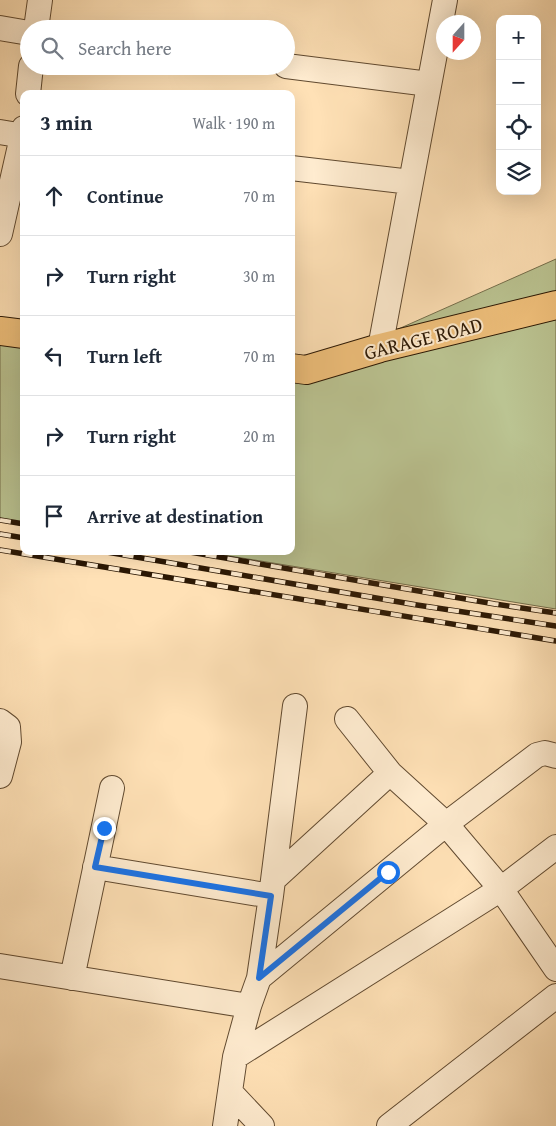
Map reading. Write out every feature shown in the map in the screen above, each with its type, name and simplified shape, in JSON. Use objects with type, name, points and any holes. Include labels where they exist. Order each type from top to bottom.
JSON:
[{"type":"main road","name":"GARAGE ROAD","points":[[295,369],[306,370],[380,348],[556,305]]},
{"type":"main road","points":[[0,332],[20,334]]},
{"type":"street","points":[[37,20],[40,0]]},
{"type":"street","points":[[380,348],[445,0]]},
{"type":"street","points":[[0,28],[20,31]]},
{"type":"street","points":[[295,67],[429,84]]},
{"type":"street","points":[[28,90],[30,75]]},
{"type":"street","points":[[0,234],[18,133]]},
{"type":"street","points":[[295,168],[411,182]]},
{"type":"street","points":[[225,1126],[235,1057],[248,1006],[259,978],[295,706]]},
{"type":"street","points":[[347,719],[390,773],[446,824],[500,889],[556,970]]},
{"type":"street","points":[[0,721],[8,727],[9,742],[0,776]]},
{"type":"street","points":[[259,978],[446,824],[537,755],[545,753],[556,756]]},
{"type":"street","points":[[272,888],[390,773]]},
{"type":"street","points":[[72,978],[112,788]]},
{"type":"street","points":[[235,1057],[500,889],[556,846]]},
{"type":"street","points":[[95,867],[272,888]]},
{"type":"street","points":[[0,966],[248,1006]]},
{"type":"street","points":[[389,1126],[556,996]]},
{"type":"street","points":[[230,1092],[262,1126]]},
{"type":"green space","points":[[556,259],[556,609],[224,555],[295,555],[295,369],[306,370]]},
{"type":"green space","points":[[0,331],[20,334],[20,522],[0,519]]},
{"type":"railway","points":[[0,520],[20,523]]},
{"type":"railway","points":[[0,534],[20,537]]},
{"type":"railway","points":[[0,550],[20,553]]},
{"type":"railway","points":[[31,555],[556,641]]},
{"type":"railway","points":[[124,555],[417,605],[556,626]]},
{"type":"railway","points":[[207,555],[556,613]]},
{"type":"route","points":[[104,828],[95,867],[271,896],[259,978],[388,872]]}]
